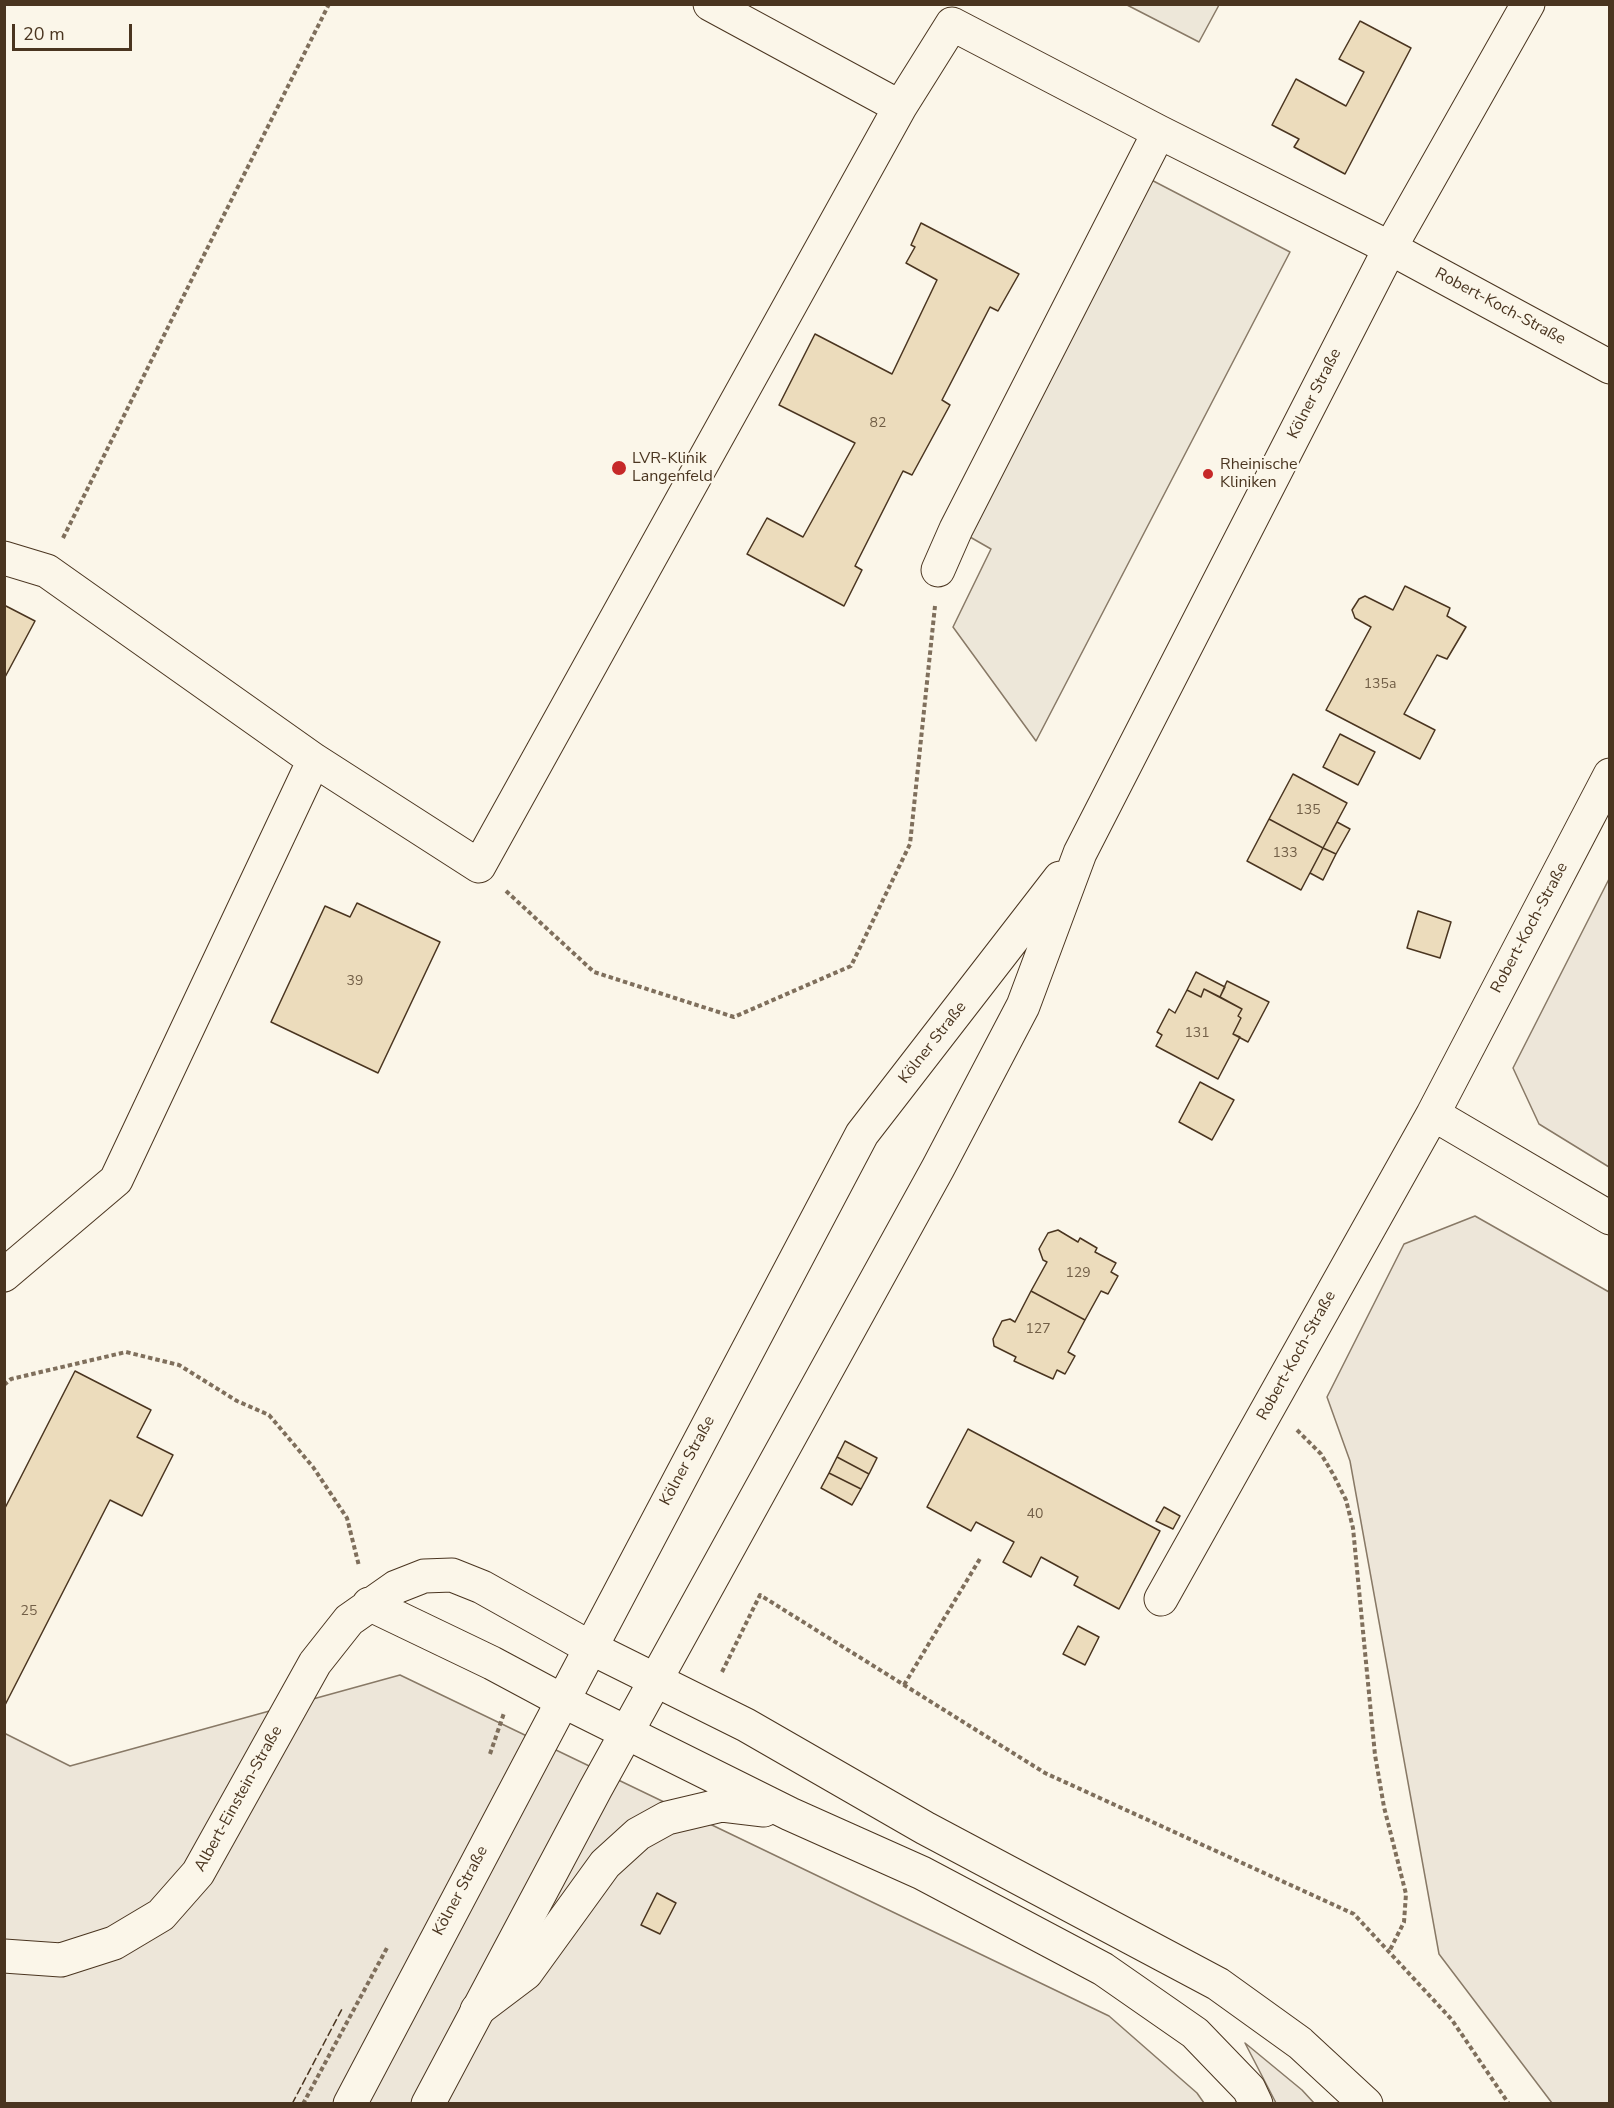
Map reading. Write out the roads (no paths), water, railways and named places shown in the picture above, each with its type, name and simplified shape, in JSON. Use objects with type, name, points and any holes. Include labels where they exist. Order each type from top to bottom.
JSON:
[{"type":"main road","points":[[710,4],[900,107]]},
{"type":"main road","name":"Kölner Straße","points":[[428,2103],[627,1733],[938,1168],[1023,1006],[1080,853],[1390,248],[1528,4]]},
{"type":"main road","points":[[4,558],[47,571],[314,760],[479,866],[900,107],[957,14]]},
{"type":"main road","name":"Robert-Koch-Straße","points":[[957,14],[1159,132],[1390,248],[1610,367]]},
{"type":"main road","points":[[938,570],[956,529],[1159,132]]},
{"type":"main road","points":[[4,1275],[116,1180],[314,760]]},
{"type":"main road","name":"Robert-Koch-Straße","points":[[1161,1599],[1433,1113],[1610,775]]},
{"type":"main road","name":"Kölner Straße","points":[[350,2103],[862,1134],[1080,853]]},
{"type":"main road","points":[[1433,1113],[1610,1218]]},
{"type":"main road","name":"Albert-Einstein-Straße","points":[[4,1956],[61,1960],[114,1943],[161,1916],[198,1874],[238,1805],[306,1675],[349,1620],[396,1587],[424,1576],[453,1575],[482,1587],[589,1647],[705,1704],[925,1828],[1218,1984],[1300,2043],[1366,2103]]},
{"type":"main road","points":[[369,1604],[790,1814],[922,1873],[1104,1969],[1195,2033],[1249,2089],[1256,2103]]},
{"type":"main road","points":[[477,2010],[526,1973],[606,1863],[638,1834],[667,1818],[722,1805],[790,1814]]},
{"type":"place","name":"LVR-Klinik Langenfeld","points":[[619,468]]},
{"type":"place","name":"Rheinische Kliniken","points":[[1208,474]]}]
